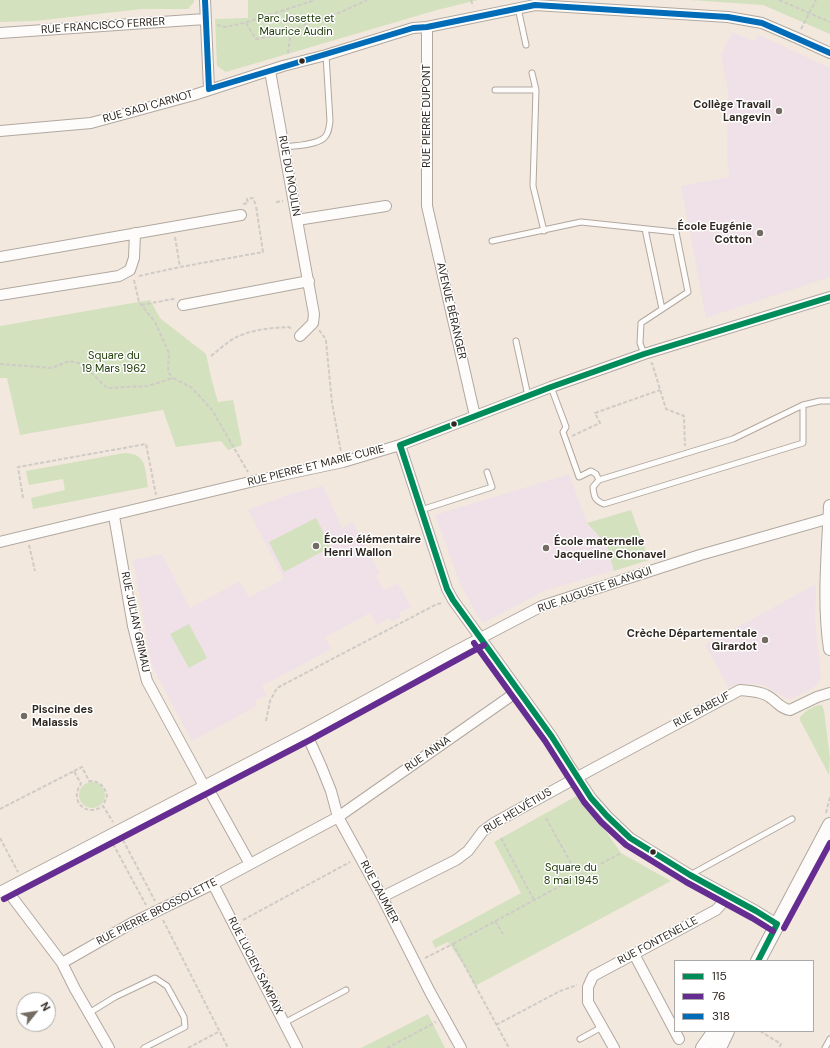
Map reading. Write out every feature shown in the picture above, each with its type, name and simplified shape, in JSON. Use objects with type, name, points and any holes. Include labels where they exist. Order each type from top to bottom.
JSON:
[{"type":"main road","points":[[759,960],[829,830]]},
{"type":"main road","points":[[704,1048],[714,1032]]},
{"type":"main road","points":[[719,1048],[727,1032]]},
{"type":"street","points":[[205,0],[209,89]]},
{"type":"street","name":"RUE SADI CARNOT","points":[[0,130],[91,123],[194,95],[290,64],[326,55],[413,28],[427,27],[535,5],[728,17],[762,23],[830,53]]},
{"type":"street","name":"RUE FRANCISCO FERRER","points":[[0,33],[205,19]]},
{"type":"street","name":"RUE PIERRE DUPONT","points":[[427,27],[427,206]]},
{"type":"street","name":"RUE DU MOULIN","points":[[270,71],[314,314],[313,323],[300,336]]},
{"type":"street","points":[[297,220],[386,206]]},
{"type":"street","name":"AVENUE BÉRANGER","points":[[427,206],[475,416]]},
{"type":"street","points":[[0,257],[241,215]]},
{"type":"street","points":[[0,295],[119,276],[130,270],[134,258],[135,233]]},
{"type":"street","points":[[183,305],[309,281]]},
{"type":"street","name":"RUE PIERRE ET MARIE CURIE","points":[[0,542],[114,516],[254,481],[343,462],[400,445],[551,387],[644,354],[830,297]]},
{"type":"street","points":[[400,445],[447,589],[453,600],[552,737],[591,798],[630,838],[690,875],[777,924]]},
{"type":"street","points":[[830,506],[827,599],[830,649]]},
{"type":"street","name":"RUE JULIAN GRIMAU","points":[[114,516],[133,626],[147,681],[250,864]]},
{"type":"street","name":"RUE AUGUSTE BLANQUI","points":[[3,891],[306,733],[480,638],[552,602],[700,555],[830,518]]},
{"type":"street","name":"RUE BABEUF","points":[[577,777],[740,690],[754,691],[765,694],[782,707],[790,710],[817,697],[830,693]]},
{"type":"street","name":"RUE ANNA","points":[[338,817],[518,691]]},
{"type":"street","name":"RUE DAUMIER","points":[[306,733],[331,791],[338,817],[382,897],[415,963],[461,1048]]},
{"type":"street","name":"RUE HELVÉTIUS","points":[[382,897],[456,860],[468,851],[483,831],[494,823],[577,777]]},
{"type":"street","name":"RUE PIERRE BROSSOLETTE","points":[[62,963],[132,923],[213,884],[338,817]]},
{"type":"street","name":"RUE LUCIEN SAMPAIX","points":[[213,884],[297,1048]]},
{"type":"street","points":[[3,891],[62,963],[109,1048]]},
{"type":"street","name":"RUE FONTENELLE","points":[[590,984],[593,976],[716,910],[729,896]]},
{"type":"street","points":[[634,954],[674,1029]]},
{"type":"street","points":[[590,984],[588,1002],[614,1048]]},
{"type":"street","points":[[676,1032],[679,1038]]},
{"type":"lane","points":[[518,8],[526,45]]},
{"type":"lane","points":[[284,147],[318,141],[324,138],[329,130],[330,121],[326,55]]},
{"type":"lane","points":[[532,73],[536,90],[533,186],[544,231]]},
{"type":"lane","points":[[495,90],[536,90]]},
{"type":"lane","points":[[492,241],[580,222],[676,232],[688,292],[641,323],[640,343],[644,354]]},
{"type":"lane","points":[[645,229],[662,309]]},
{"type":"lane","points":[[516,341],[528,396]]},
{"type":"lane","points":[[551,387],[566,427],[563,432],[580,476],[591,471],[596,474],[599,480]]},
{"type":"lane","points":[[803,405],[802,444],[604,504],[594,497],[593,487],[599,480],[732,439],[803,405],[820,401],[830,401]]},
{"type":"lane","points":[[421,510],[492,487],[487,472]]},
{"type":"lane","points":[[690,875],[792,819]]},
{"type":"lane","points":[[89,1013],[115,997],[155,978],[167,986],[184,1017],[185,1027],[144,1048]]},
{"type":"lane","points":[[284,1023],[346,990]]},
{"type":"lane","points":[[580,1039],[602,1027]]},
{"type":"lane","points":[[825,1048],[830,1039]]},
{"type":"path","points":[[205,19],[225,27],[246,23],[315,0]]},
{"type":"path","points":[[246,23],[256,39],[273,36],[341,12],[367,0]]},
{"type":"path","points":[[778,0],[830,22]]},
{"type":"path","points":[[797,38],[816,0]]},
{"type":"path","points":[[290,64],[288,54],[291,30]]},
{"type":"path","points":[[254,481],[212,410],[192,388],[173,378],[168,372],[169,353],[155,322],[139,302],[133,277],[263,252],[256,206],[258,206]]},
{"type":"path","points":[[174,227],[180,267]]},
{"type":"path","points":[[141,305],[173,299],[183,305]]},
{"type":"path","points":[[211,356],[228,342],[240,335],[268,328],[289,327],[300,336]]},
{"type":"path","points":[[326,341],[332,403],[343,462]]},
{"type":"path","points":[[0,364],[52,368],[69,361],[82,364],[107,388],[148,386],[173,378]]},
{"type":"path","points":[[652,365],[666,409],[684,416],[685,454]]},
{"type":"path","points":[[566,439],[600,423],[595,413],[660,390]]},
{"type":"path","points":[[22,498],[18,467],[146,444],[158,505]]},
{"type":"path","points":[[31,553],[35,570]]},
{"type":"path","points":[[266,721],[270,701],[276,688],[437,604],[453,600]]},
{"type":"path","points":[[0,809],[74,771],[82,767],[89,781],[96,782],[103,786],[106,790],[107,796],[103,806],[94,810],[86,809],[82,806],[77,794],[81,784],[74,771]]},
{"type":"path","points":[[103,806],[118,831],[156,911],[228,1048]]},
{"type":"path","points":[[546,818],[578,876]]},
{"type":"path","points":[[108,836],[156,911]]},
{"type":"path","points":[[0,838],[22,881]]},
{"type":"path","points":[[501,838],[534,900]]},
{"type":"path","points":[[415,963],[621,853]]},
{"type":"path","points":[[234,925],[360,856]]},
{"type":"path","points":[[495,921],[503,934]]},
{"type":"path","points":[[453,944],[508,1048]]},
{"type":"path","points":[[496,1025],[560,991],[590,984]]},
{"type":"path","points":[[388,1048],[444,1017]]},
{"type":"path","points":[[188,1048],[220,1031]]},
{"type":"path","points":[[762,1032],[781,1044],[779,1048]]},
{"type":"shaded area","points":[[732,32],[754,41],[759,35],[830,68],[830,277],[706,318],[681,186],[730,177],[727,160],[728,91],[721,55]]},
{"type":"shaded area","name":"École maternelle Jacqueline Chonavel","points":[[569,474],[587,523],[631,510],[649,560],[544,591],[483,623],[475,612],[460,583],[435,515]]},
{"type":"shaded area","points":[[323,486],[342,528],[353,522],[380,573],[376,575],[384,590],[398,583],[411,607],[399,613],[401,617],[392,622],[390,618],[377,625],[370,613],[325,637],[331,649],[262,686],[267,695],[255,701],[257,706],[192,741],[152,666],[133,560],[162,554],[190,608],[240,581],[249,597],[284,579],[248,510],[290,494]]},
{"type":"shaded area","name":"Crèche Départementale Girardot","points":[[816,584],[815,621],[821,677],[816,686],[791,699],[787,699],[766,686],[756,684],[739,684],[729,688],[705,645]]},
{"type":"green space","points":[[0,0],[194,0],[194,2],[188,9],[142,9],[35,21],[0,22]]},
{"type":"green space","name":"Parc Josette et Maurice Audin","points":[[248,0],[478,0],[437,10],[226,72],[217,66],[215,19],[248,18]]},
{"type":"green space","points":[[690,0],[830,0],[830,34],[763,5]]},
{"type":"green space","name":"Square du 19 Mars 1962","points":[[150,300],[160,318],[206,354],[218,402],[233,400],[242,445],[228,450],[221,441],[176,447],[163,410],[20,435],[7,378],[0,378],[0,326]]},
{"type":"green space","points":[[124,453],[137,456],[144,463],[148,487],[33,509],[31,498],[65,490],[63,479],[29,485],[26,471]]},
{"type":"green space","points":[[631,510],[649,560],[614,571],[607,545],[587,523]]},
{"type":"green space","points":[[316,518],[331,547],[284,572],[269,542]]},
{"type":"green space","points":[[189,624],[207,658],[189,668],[170,634]]},
{"type":"green space","points":[[822,705],[830,758],[829,775],[800,720],[800,717],[810,709]]},
{"type":"green space","points":[[92,782],[101,786],[105,795],[101,804],[92,808],[83,804],[79,795],[83,786]]},
{"type":"green space","name":"Square du 8 mai 1945","points":[[580,794],[621,853],[671,881],[475,986],[465,967],[448,942],[435,948],[432,941],[521,893],[494,842]]},
{"type":"green space","points":[[428,1014],[445,1048],[361,1048]]},
{"type":"transit line","name":"318","points":[[205,0],[209,89],[413,28],[427,27],[535,5],[728,17],[762,23],[830,53]]},
{"type":"transit line","name":"115","points":[[400,445],[551,387],[644,354],[830,297]]},
{"type":"transit line","name":"115","points":[[400,445],[447,589],[453,600],[552,737],[591,798],[630,838],[690,875],[777,924]]},
{"type":"transit line","name":"76","points":[[474,643],[545,741],[584,802],[601,822],[626,845],[686,882],[773,931]]},
{"type":"transit line","name":"76","points":[[4,899],[310,740],[484,645]]},
{"type":"transit line","name":"76","points":[[784,928],[830,843]]},
{"type":"transit line","name":"115","points":[[759,960],[777,924]]},
{"type":"place","name":"Collège Travail Langevin","points":[[779,111]]},
{"type":"place","name":"École Eugénie Cotton","points":[[760,233]]},
{"type":"place","name":"École élémentaire Henri Wallon","points":[[316,546]]},
{"type":"place","name":"École maternelle Jacqueline Chonavel","points":[[546,548]]},
{"type":"place","name":"Crèche Départementale Girardot","points":[[765,640]]},
{"type":"place","name":"Piscine des Malassis","points":[[24,716]]}]
